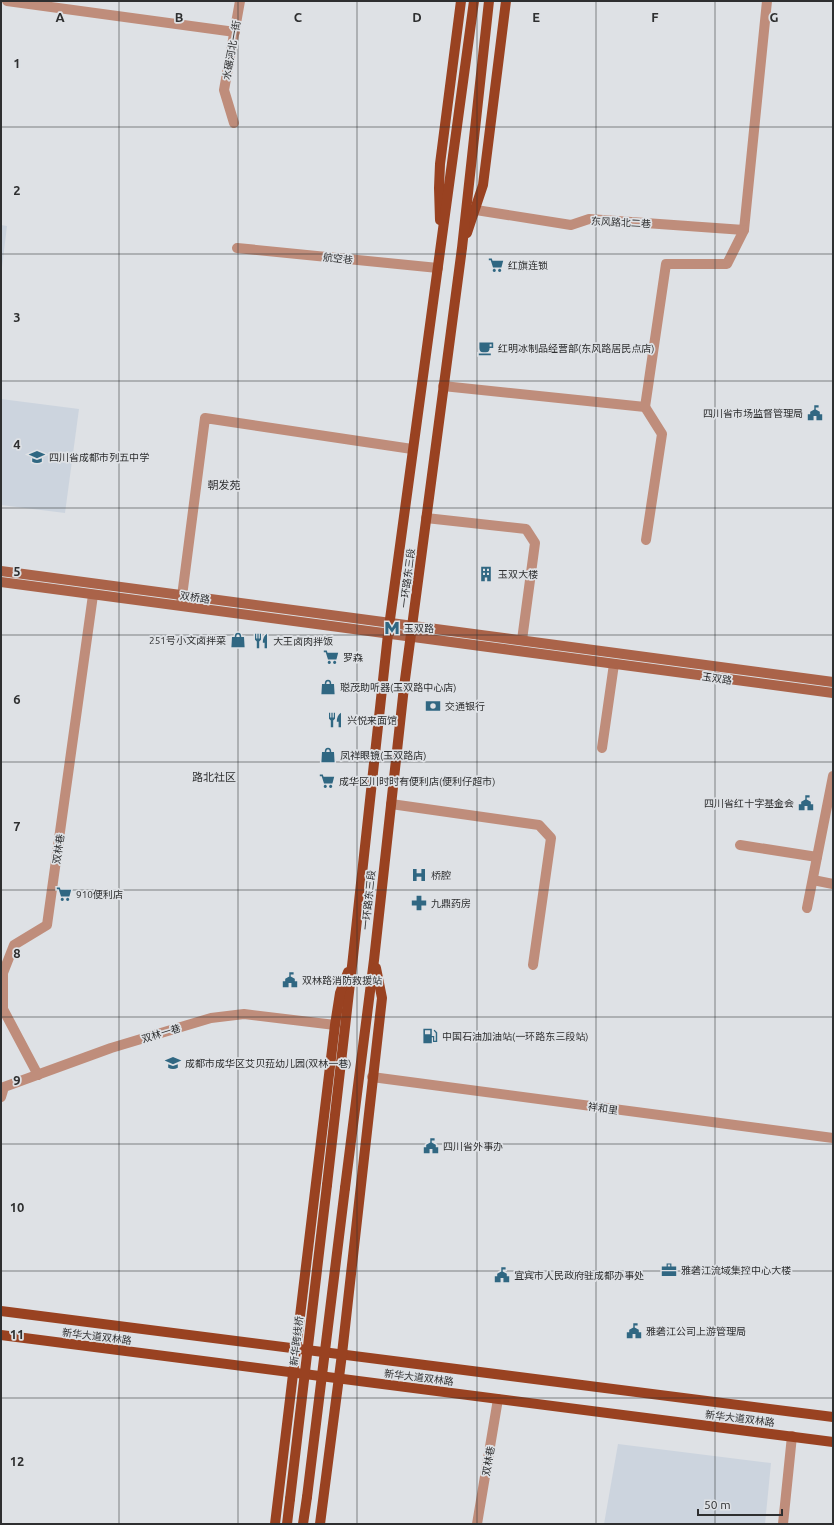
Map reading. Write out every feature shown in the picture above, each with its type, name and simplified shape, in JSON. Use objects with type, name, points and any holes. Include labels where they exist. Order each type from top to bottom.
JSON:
[{"type":"main road","points":[[441,248],[439,188],[461,1]]},
{"type":"main road","points":[[441,248],[474,1]]},
{"type":"main road","points":[[462,248],[489,1]]},
{"type":"main road","points":[[462,248],[476,210],[483,185],[506,1]]},
{"type":"main road","name":"一环路东三段","points":[[354,957],[389,623],[441,248]]},
{"type":"main road","name":"一环路东三段","points":[[303,1524],[374,960],[412,626],[462,248]]},
{"type":"main road","name":"双桥路","points":[[1,571],[389,623]]},
{"type":"main road","name":"双桥路","points":[[1,582],[388,634]]},
{"type":"main road","name":"玉双路","points":[[389,623],[833,682]]},
{"type":"main road","name":"玉双路","points":[[388,634],[833,693]]},
{"type":"main road","points":[[275,1524],[335,1025],[340,993],[354,957]]},
{"type":"main road","name":"新华跨线桥","points":[[287,1524],[354,957]]},
{"type":"main road","points":[[320,1524],[342,1354],[382,998],[374,960]]},
{"type":"main road","name":"新华大道双林路","points":[[1,1311],[833,1417]]},
{"type":"main road","name":"新华大道双林路","points":[[1,1335],[833,1442]]},
{"type":"street","points":[[6,1],[235,32]]},
{"type":"street","name":"水碾河北一街","points":[[234,123],[224,90],[240,1]]},
{"type":"street","points":[[646,540],[662,434],[645,407],[666,264],[727,264],[744,230],[766,1]]},
{"type":"street","name":"东风路北二巷","points":[[476,210],[571,225],[589,219],[744,230]]},
{"type":"street","name":"航空巷","points":[[237,248],[438,268]]},
{"type":"street","points":[[443,386],[645,407]]},
{"type":"street","points":[[180,607],[205,418],[412,450]]},
{"type":"street","points":[[426,518],[526,529],[535,543],[522,640]]},
{"type":"street","name":"双林巷","points":[[38,1075],[3,1009],[3,972],[14,945],[47,925],[92,595]]},
{"type":"street","points":[[602,748],[614,664]]},
{"type":"street","points":[[807,908],[833,776]]},
{"type":"street","points":[[391,804],[539,825],[552,838],[533,965]]},
{"type":"street","points":[[740,845],[818,857]]},
{"type":"street","points":[[813,880],[833,884]]},
{"type":"street","name":"双林一巷","points":[[1,1097],[4,1087],[111,1048],[211,1018],[244,1014],[335,1025]]},
{"type":"street","name":"祥和里","points":[[372,1077],[833,1138]]},
{"type":"street","name":"双林巷","points":[[477,1524],[498,1399]]},
{"type":"street","points":[[783,1524],[792,1436]]},
{"type":"shaded area","points":[[1,225],[7,226],[1,276]]},
{"type":"shaded area","name":"四川省成都市列五中学","points":[[1,399],[79,409],[65,513],[1,505]]},
{"type":"shaded area","points":[[618,1444],[771,1463],[765,1524],[604,1524]]},
{"type":"place","name":"红旗连锁","points":[[496,265]]},
{"type":"place","name":"红明冰制品经营部(东风路居民点店)","points":[[486,348]]},
{"type":"place","name":"四川省市场监督管理局","points":[[815,413]]},
{"type":"place","name":"四川省成都市列五中学","points":[[37,457]]},
{"type":"place","name":"玉双大楼","points":[[486,574]]},
{"type":"place","name":"玉双路","points":[[392,628]]},
{"type":"place","name":"251号小文卤拌菜","points":[[238,640]]},
{"type":"place","name":"大王卤肉拌饭","points":[[261,641]]},
{"type":"place","name":"罗森","points":[[331,657]]},
{"type":"place","name":"聪茂助听器(玉双路中心店)","points":[[328,687]]},
{"type":"place","name":"交通银行","points":[[433,706]]},
{"type":"place","name":"兴悦来面馆","points":[[335,720]]},
{"type":"place","name":"凤祥眼镜(玉双路店)","points":[[328,755]]},
{"type":"place","name":"成华区川时时有便利店(便利仔超市)","points":[[327,781]]},
{"type":"place","name":"四川省红十字基金会","points":[[806,803]]},
{"type":"place","name":"桥腔","points":[[419,875]]},
{"type":"place","name":"910便利店","points":[[64,894]]},
{"type":"place","name":"九鼎药房","points":[[419,903]]},
{"type":"place","name":"双林路消防救援站","points":[[290,980]]},
{"type":"place","name":"中国石油加油站(一环路东三段站)","points":[[430,1036]]},
{"type":"place","name":"成都市成华区艾贝菈幼儿园(双林一巷)","points":[[173,1063]]},
{"type":"place","name":"四川省外事办","points":[[431,1146]]},
{"type":"place","name":"雅砻江流域集控中心大楼","points":[[669,1270]]},
{"type":"place","name":"宜宾市人民政府驻成都办事处","points":[[502,1275]]},
{"type":"place","name":"雅砻江公司上游管理局","points":[[634,1331]]},
{"type":"district","name":"朝发苑","points":[[224,485]]},
{"type":"district","name":"路北社区","points":[[214,777]]}]
